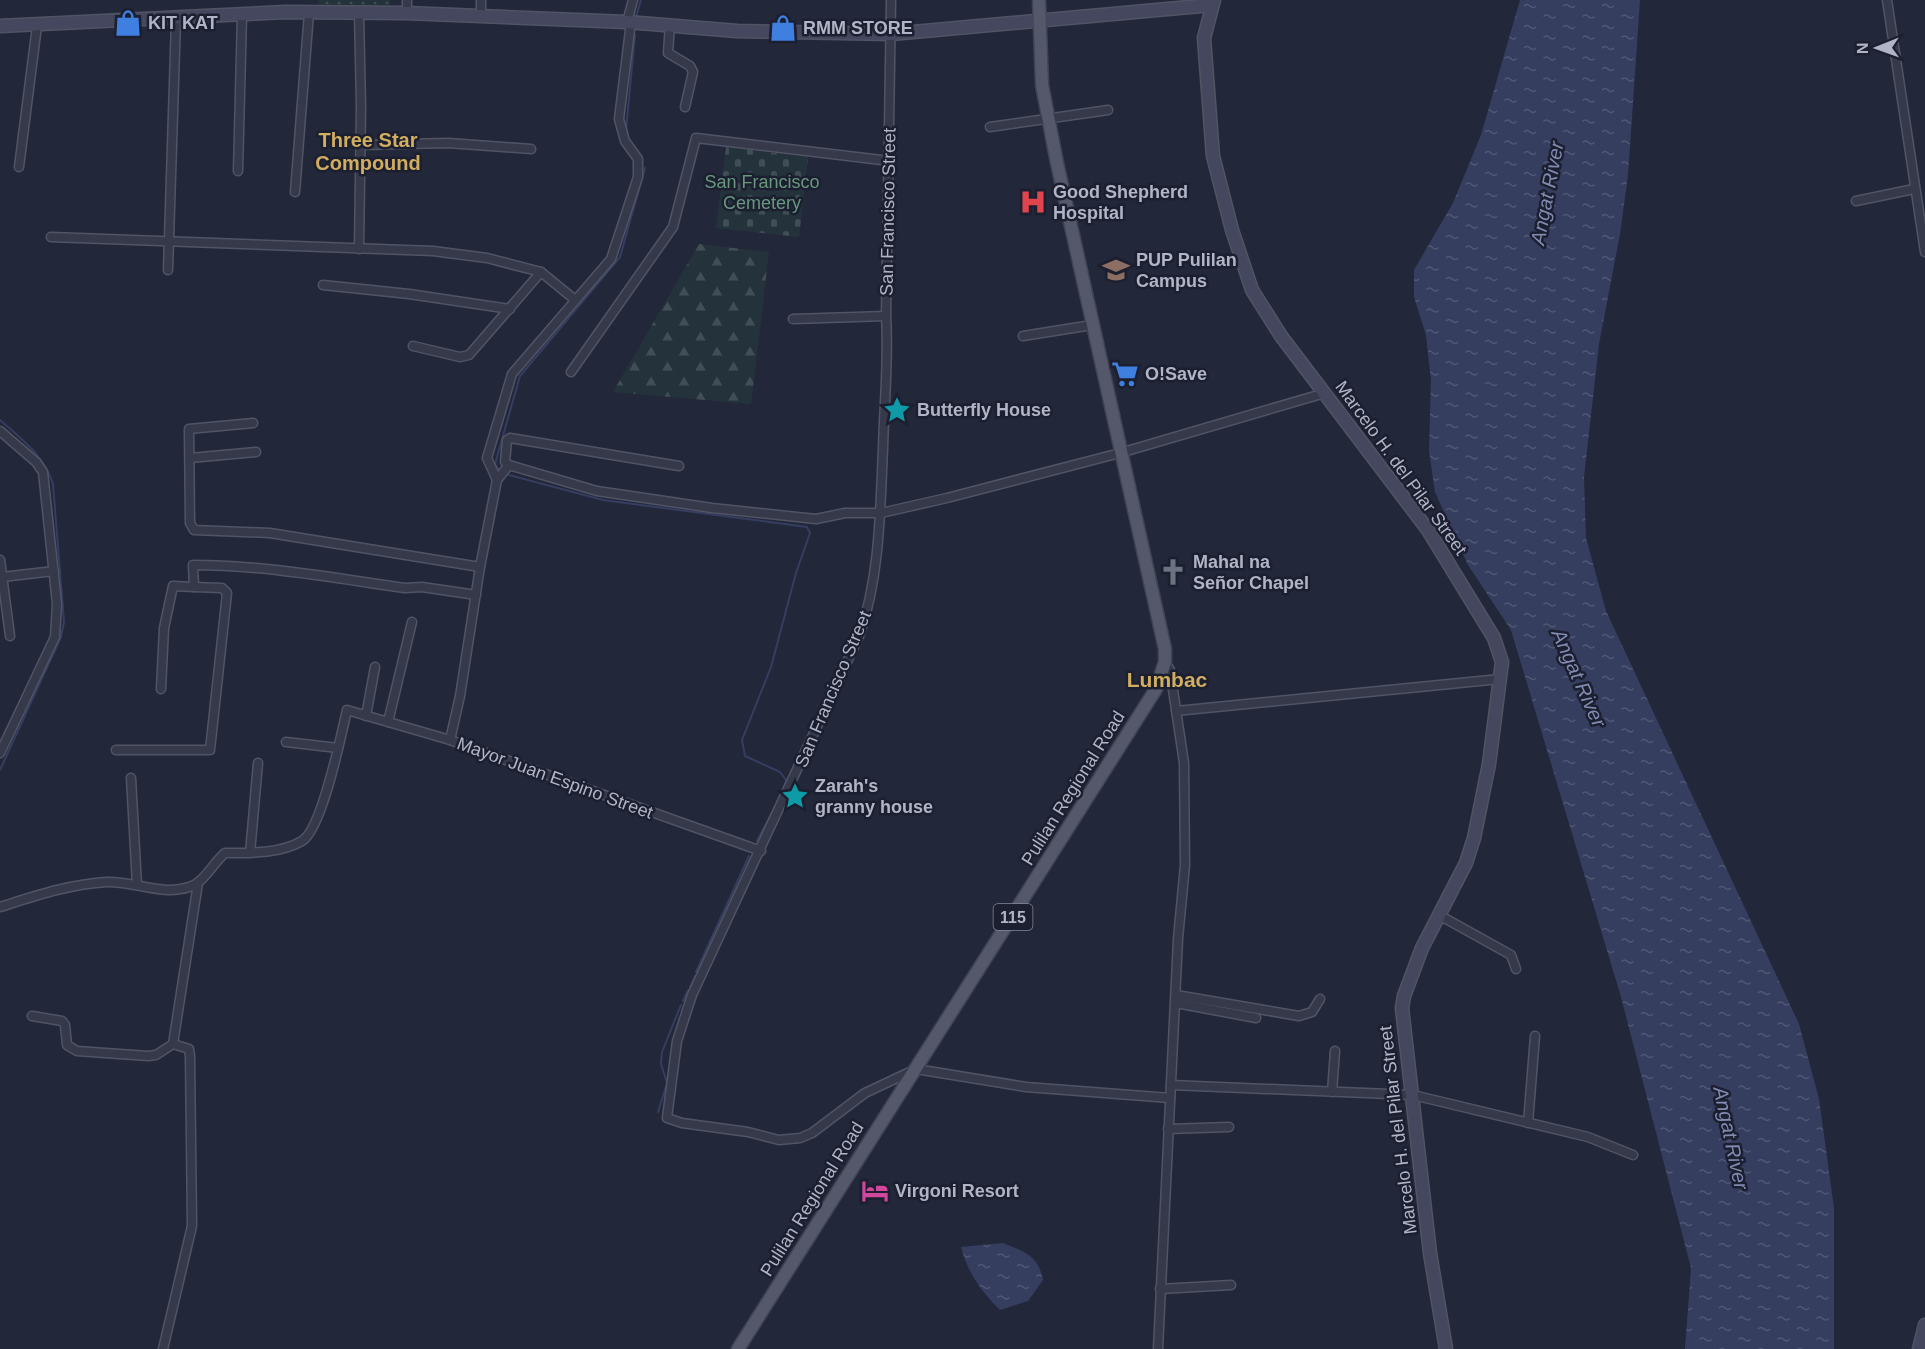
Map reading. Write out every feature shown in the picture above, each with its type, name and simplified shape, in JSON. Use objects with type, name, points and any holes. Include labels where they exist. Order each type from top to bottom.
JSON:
[{"type":"main road","name":"Pulilan Regional Road","points":[[738,1349],[1156,689],[1165,662],[1163,642],[1092,325],[1042,85],[1039,0]]},
{"type":"street","points":[[481,0],[481,15]]},
{"type":"street","points":[[497,480],[487,458],[512,374],[614,254],[638,177],[638,159],[625,141],[619,119],[633,0]]},
{"type":"street","name":"San Francisco Street","points":[[891,0],[886,316],[889,356],[881,513],[872,598],[860,634],[761,851],[692,995],[677,1041],[667,1118],[682,1124],[748,1132],[779,1140],[800,1138],[813,1133],[865,1093],[916,1069]]},
{"type":"street","points":[[1887,0],[1925,252]]},
{"type":"street","points":[[0,26],[176,20],[242,15],[359,13],[407,6],[481,15],[670,24],[737,30],[891,34],[1213,3]]},
{"type":"street","name":"Marcelo H. del Pilar Street","points":[[1213,3],[1204,38],[1213,156],[1232,230],[1252,290],[1281,336],[1441,550],[1494,638],[1502,662],[1489,764],[1474,838],[1466,863],[1414,968],[1403,1002],[1403,1028],[1413,1095],[1430,1253],[1446,1349]]},
{"type":"street","points":[[295,192],[309,13]]},
{"type":"street","points":[[359,13],[361,145],[359,249]]},
{"type":"street","points":[[238,171],[242,15]]},
{"type":"street","points":[[168,270],[176,20]]},
{"type":"street","points":[[670,24],[668,53],[690,66],[693,72],[685,107]]},
{"type":"street","points":[[19,167],[37,26]]},
{"type":"street","points":[[990,127],[1108,110]]},
{"type":"street","points":[[571,372],[673,227],[696,138],[890,161]]},
{"type":"street","points":[[361,145],[448,143],[531,149]]},
{"type":"street","points":[[1856,201],[1914,189]]},
{"type":"street","points":[[51,237],[434,251],[465,255],[541,272],[574,299]]},
{"type":"street","points":[[413,346],[467,356],[541,272]]},
{"type":"street","points":[[323,285],[409,294],[510,309]]},
{"type":"street","points":[[793,319],[886,316]]},
{"type":"street","points":[[1023,336],[1092,325]]},
{"type":"street","points":[[679,466],[510,438],[507,440],[505,456],[505,462],[509,465],[597,491],[712,508],[816,519],[845,513],[881,513],[1120,453],[1325,393]]},
{"type":"street","points":[[254,423],[192,427],[189,430],[190,523],[198,531],[270,532],[480,567]]},
{"type":"street","points":[[0,431],[36,462],[43,472],[57,604],[55,637],[0,753]]},
{"type":"street","points":[[190,458],[256,452]]},
{"type":"street","points":[[450,740],[462,686],[480,567],[497,480],[509,465]]},
{"type":"street","points":[[0,560],[10,636]]},
{"type":"street","points":[[194,587],[193,565],[232,565],[476,595]]},
{"type":"street","points":[[2,577],[54,571]]},
{"type":"street","points":[[116,750],[210,750],[227,593],[222,588],[173,586],[164,628],[161,689]]},
{"type":"street","points":[[388,722],[412,621]]},
{"type":"street","points":[[1158,1349],[1178,939],[1185,865],[1186,788],[1170,670],[1165,662]]},
{"type":"street","points":[[366,716],[375,667]]},
{"type":"street","points":[[1176,711],[1500,679]]},
{"type":"street","name":"Mayor Juan Espino Street","points":[[338,748],[347,711],[450,740],[761,851]]},
{"type":"street","points":[[0,907],[44,893],[107,882],[179,889],[198,883],[225,853],[250,853],[281,848],[302,841],[316,824],[338,748],[286,742]]},
{"type":"street","points":[[250,853],[258,763]]},
{"type":"street","points":[[131,778],[137,885]]},
{"type":"street","points":[[173,1044],[198,883]]},
{"type":"street","points":[[1439,915],[1511,955],[1516,969]]},
{"type":"street","points":[[1176,999],[1299,1016],[1312,1012],[1320,999]]},
{"type":"street","points":[[1176,999],[1256,1018]]},
{"type":"street","points":[[33,1016],[62,1021],[65,1025],[67,1045],[77,1051],[148,1056],[173,1044],[189,1049],[192,1226],[162,1349]]},
{"type":"street","points":[[1528,1123],[1534,1036]]},
{"type":"street","points":[[1332,1092],[1335,1051]]},
{"type":"street","points":[[916,1069],[1026,1087],[1170,1098]]},
{"type":"street","points":[[1171,1085],[1413,1095],[1588,1137],[1614,1145],[1633,1155]]},
{"type":"street","points":[[1168,1129],[1229,1127]]},
{"type":"street","points":[[1160,1289],[1231,1285]]},
{"type":"street","points":[[1919,1349],[1925,1325]]},
{"type":"green space","points":[[318,0],[390,0],[390,6],[319,8]]},
{"type":"green space","name":"San Francisco Cemetery","points":[[726,147],[808,157],[799,237],[716,228]]},
{"type":"green space","points":[[699,244],[769,252],[751,404],[613,392]]},
{"type":"water","name":"Angat River","points":[[1520,0],[1640,0],[1628,175],[1620,234],[1599,344],[1584,477],[1586,538],[1606,611],[1799,1024],[1819,1099],[1834,1208],[1834,1349],[1685,1349],[1691,1268],[1621,997],[1511,630],[1468,565],[1435,492],[1429,451],[1431,380],[1426,335],[1414,297],[1414,270],[1453,203],[1481,135]]},
{"type":"water","points":[[1003,1243],[1029,1255],[1038,1265],[1043,1280],[1028,1301],[1000,1310],[976,1281],[961,1247]]},
{"type":"waterway","points":[[636,17],[641,0]]},
{"type":"waterway","points":[[626,130],[635,35]]},
{"type":"waterway","points":[[500,472],[495,464],[520,376],[620,257],[645,168]]},
{"type":"waterway","points":[[0,420],[38,456],[53,484],[64,622],[61,637],[0,770]]},
{"type":"waterway","points":[[505,474],[603,500],[807,527],[810,533],[796,573],[771,667],[742,740],[745,756],[780,772],[786,780],[785,787]]},
{"type":"waterway","points":[[757,841],[776,805]]},
{"type":"waterway","points":[[696,972],[749,856]]},
{"type":"waterway","points":[[690,987],[695,976]]},
{"type":"waterway","points":[[683,1001],[688,990]]},
{"type":"waterway","points":[[658,1112],[667,1083],[661,1064],[662,1052],[681,1005]]},
{"type":"place","name":"KIT KAT","points":[[128,23]]},
{"type":"place","name":"RMM STORE","points":[[783,28]]},
{"type":"place","name":"Good Shepherd Hospital","points":[[1033,202]]},
{"type":"place","name":"PUP Pulilan Campus","points":[[1116,270]]},
{"type":"place","name":"O!Save","points":[[1125,374]]},
{"type":"place","name":"Butterfly House","points":[[897,410]]},
{"type":"place","name":"Mahal na Señor Chapel","points":[[1173,572]]},
{"type":"place","name":"Zarah's granny house","points":[[795,796]]},
{"type":"place","name":"Virgoni Resort","points":[[875,1191]]},
{"type":"district","name":"Three Star Compound","points":[[368,152]]},
{"type":"district","name":"Lumbac","points":[[1167,679]]}]
